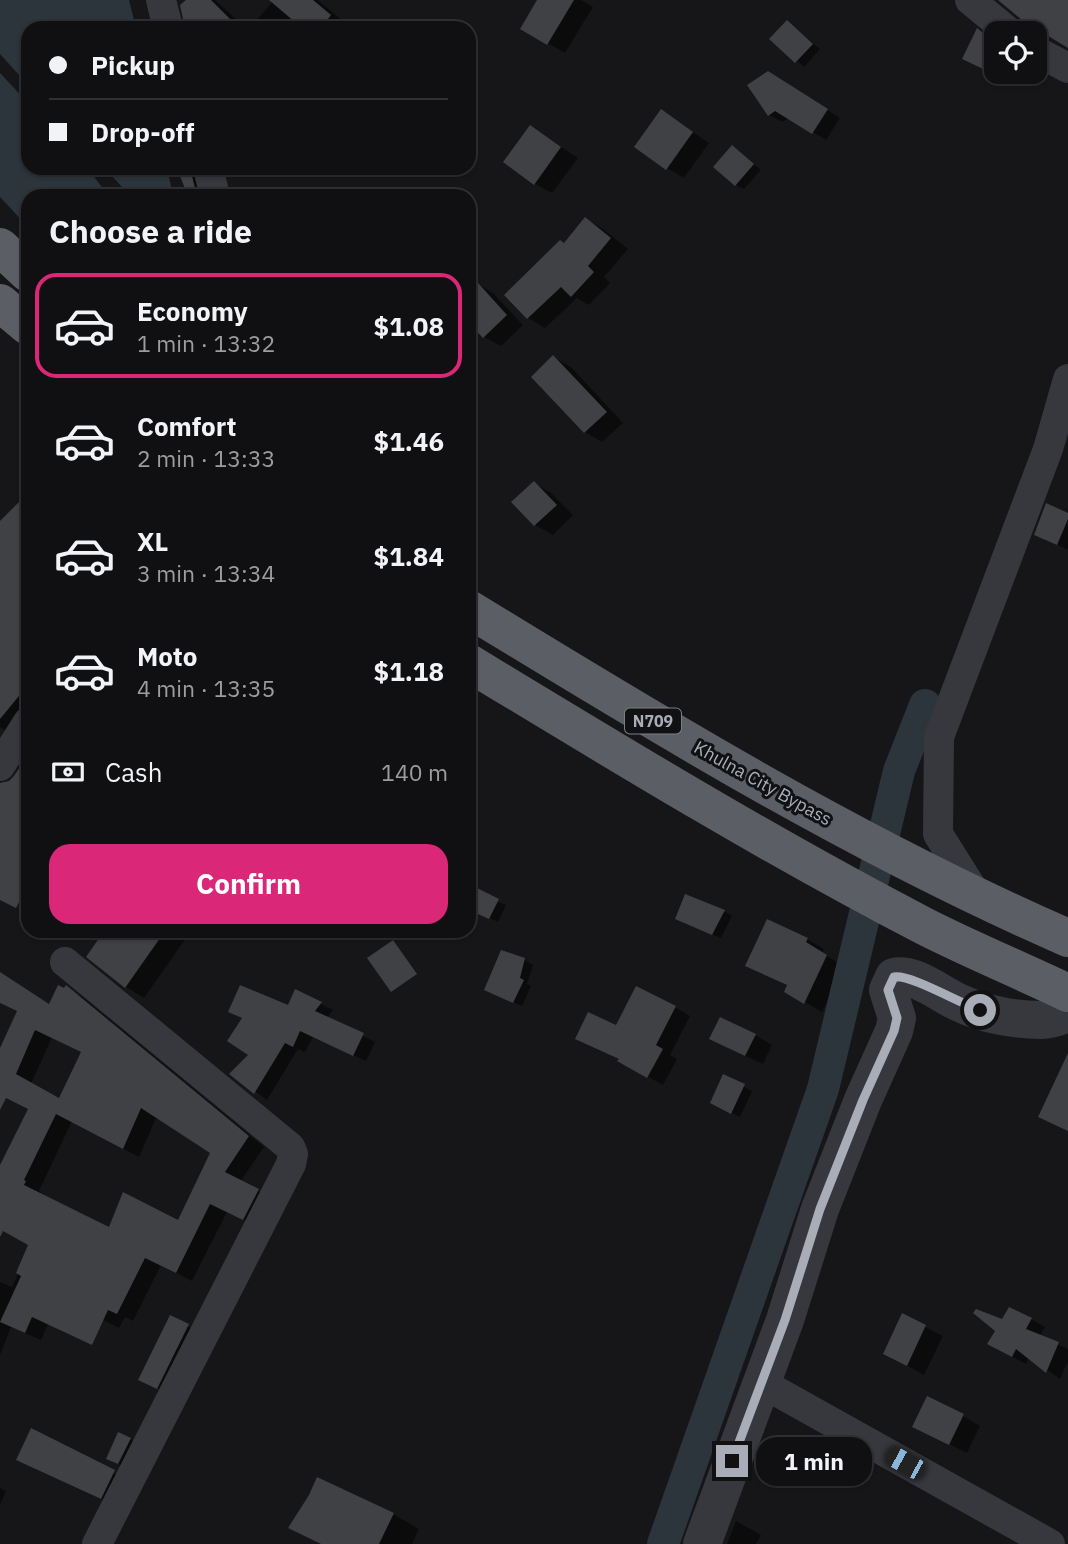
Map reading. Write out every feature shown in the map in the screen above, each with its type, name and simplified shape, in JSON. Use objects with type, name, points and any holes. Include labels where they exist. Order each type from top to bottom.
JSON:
[{"type":"highway","points":[[0,247],[21,266]]},
{"type":"highway","points":[[0,303],[21,320]]},
{"type":"highway","name":"Khulna City Bypass","points":[[476,614],[627,706],[840,826],[963,890]]},
{"type":"highway","name":"N709","points":[[476,667],[794,857],[926,927],[1068,993]]},
{"type":"highway","name":"N709","points":[[963,890],[1068,938]]},
{"type":"street","points":[[161,0],[167,21]]},
{"type":"street","points":[[970,0],[995,21]]},
{"type":"street","points":[[1047,57],[1068,68]]},
{"type":"street","points":[[963,890],[938,834],[939,737],[1048,449],[1068,379]]},
{"type":"street","points":[[0,766],[21,733]]},
{"type":"street","points":[[65,962],[290,1147],[293,1154],[291,1164],[96,1544]]},
{"type":"street","points":[[702,1544],[785,1320],[820,1209],[863,1100],[894,1031],[897,1018],[888,990],[894,977],[911,979],[961,1004],[999,1015],[1042,1020],[1068,1014]]},
{"type":"street","points":[[760,1382],[1050,1544]]},
{"type":"shaded area","points":[[0,0],[129,0],[134,21],[21,21],[21,77],[0,54]]},
{"type":"shaded area","points":[[0,73],[21,96],[21,175],[93,175],[103,189],[21,189],[21,220],[0,197]]},
{"type":"shaded area","points":[[111,175],[168,175],[172,189],[124,189]]},
{"type":"building","points":[[186,0],[211,0],[232,21],[183,21],[180,5]]},
{"type":"building","points":[[269,0],[313,0],[331,15],[326,21],[294,21]]},
{"type":"building","points":[[537,0],[574,0],[547,45],[520,29]]},
{"type":"building","points":[[998,0],[1068,0],[1068,48],[1047,35],[1047,21],[1022,20]]},
{"type":"building","points":[[787,20],[813,44],[795,63],[769,39]]},
{"type":"building","points":[[977,28],[984,34],[984,69],[962,59]]},
{"type":"building","points":[[768,71],[828,109],[812,134],[775,111],[768,116],[747,85]]},
{"type":"building","points":[[661,109],[693,132],[666,170],[634,147]]},
{"type":"building","points":[[530,125],[561,147],[534,185],[503,162]]},
{"type":"building","points":[[732,145],[754,164],[735,186],[713,167]]},
{"type":"building","points":[[180,175],[192,175],[195,189],[185,189]]},
{"type":"building","points":[[585,217],[611,238],[588,266],[594,272],[571,297],[561,287],[527,319],[504,295],[560,240],[564,243]]},
{"type":"building","points":[[476,281],[507,315],[483,338],[476,330]]},
{"type":"building","points":[[553,355],[607,412],[584,433],[531,377]]},
{"type":"building","points":[[534,481],[557,505],[534,526],[511,502]]},
{"type":"building","points":[[21,500],[21,694],[0,719],[0,521]]},
{"type":"building","points":[[1046,503],[1068,513],[1057,545],[1034,535]]},
{"type":"building","points":[[21,766],[21,898],[16,908],[0,900],[0,783],[9,781]]},
{"type":"building","points":[[476,888],[499,899],[489,919],[476,913]]},
{"type":"building","points":[[685,894],[725,910],[712,935],[675,919]]},
{"type":"building","points":[[767,919],[808,938],[806,942],[827,955],[804,1004],[784,992],[787,985],[745,966]]},
{"type":"building","points":[[99,938],[160,938],[125,988],[86,957]]},
{"type":"building","points":[[393,940],[417,974],[391,992],[367,958]]},
{"type":"building","points":[[501,950],[525,958],[520,978],[524,980],[513,1003],[484,990]]},
{"type":"building","points":[[0,972],[49,1004],[58,985],[64,988],[66,985],[249,1136],[225,1172],[259,1189],[243,1220],[210,1204],[176,1273],[145,1258],[117,1314],[108,1310],[92,1345],[32,1317],[25,1333],[0,1322],[21,1276],[16,1273],[28,1245],[3,1231],[0,1237],[0,1165],[28,1109],[6,1098],[0,1110],[0,1048],[17,1011],[0,1003]],"holes":[[[35,1030],[81,1052],[59,1098],[16,1074]],[[141,1108],[210,1153],[178,1220],[123,1192],[109,1227],[24,1185],[56,1114],[123,1149]]]},
{"type":"building","points":[[240,985],[288,1005],[295,989],[322,1002],[315,1011],[364,1033],[353,1056],[300,1031],[293,1047],[285,1043],[254,1094],[229,1074],[248,1055],[227,1041],[242,1018],[228,1012]]},
{"type":"building","points":[[636,986],[676,1006],[656,1045],[663,1049],[647,1078],[617,1061],[619,1059],[575,1039],[588,1012],[616,1025]]},
{"type":"building","points":[[720,1017],[756,1034],[745,1056],[709,1039]]},
{"type":"building","points":[[1068,1053],[1068,1131],[1038,1117]]},
{"type":"building","points":[[723,1074],[745,1084],[731,1114],[710,1103]]},
{"type":"building","points":[[1009,1307],[1032,1318],[1026,1329],[1059,1342],[1046,1373],[1016,1349],[1012,1357],[987,1344],[995,1331],[973,1313],[976,1309],[1002,1319]]},
{"type":"building","points":[[902,1313],[926,1325],[907,1366],[883,1354]]},
{"type":"building","points":[[170,1315],[189,1324],[157,1389],[138,1380]]},
{"type":"building","points":[[927,1396],[964,1414],[949,1445],[912,1427]]},
{"type":"building","points":[[31,1428],[115,1470],[101,1499],[16,1460]]},
{"type":"building","points":[[118,1432],[131,1438],[118,1464],[106,1459]]},
{"type":"building","points":[[317,1477],[394,1513],[379,1544],[321,1544],[288,1528]]},
{"type":"waterway","points":[[663,1544],[823,1089],[899,771],[925,705]]},
{"type":"route","points":[[732,1461],[785,1320],[820,1209],[863,1100],[894,1031],[897,1018],[888,990],[890,983],[894,977],[911,979],[961,1004],[980,1010]]}]
